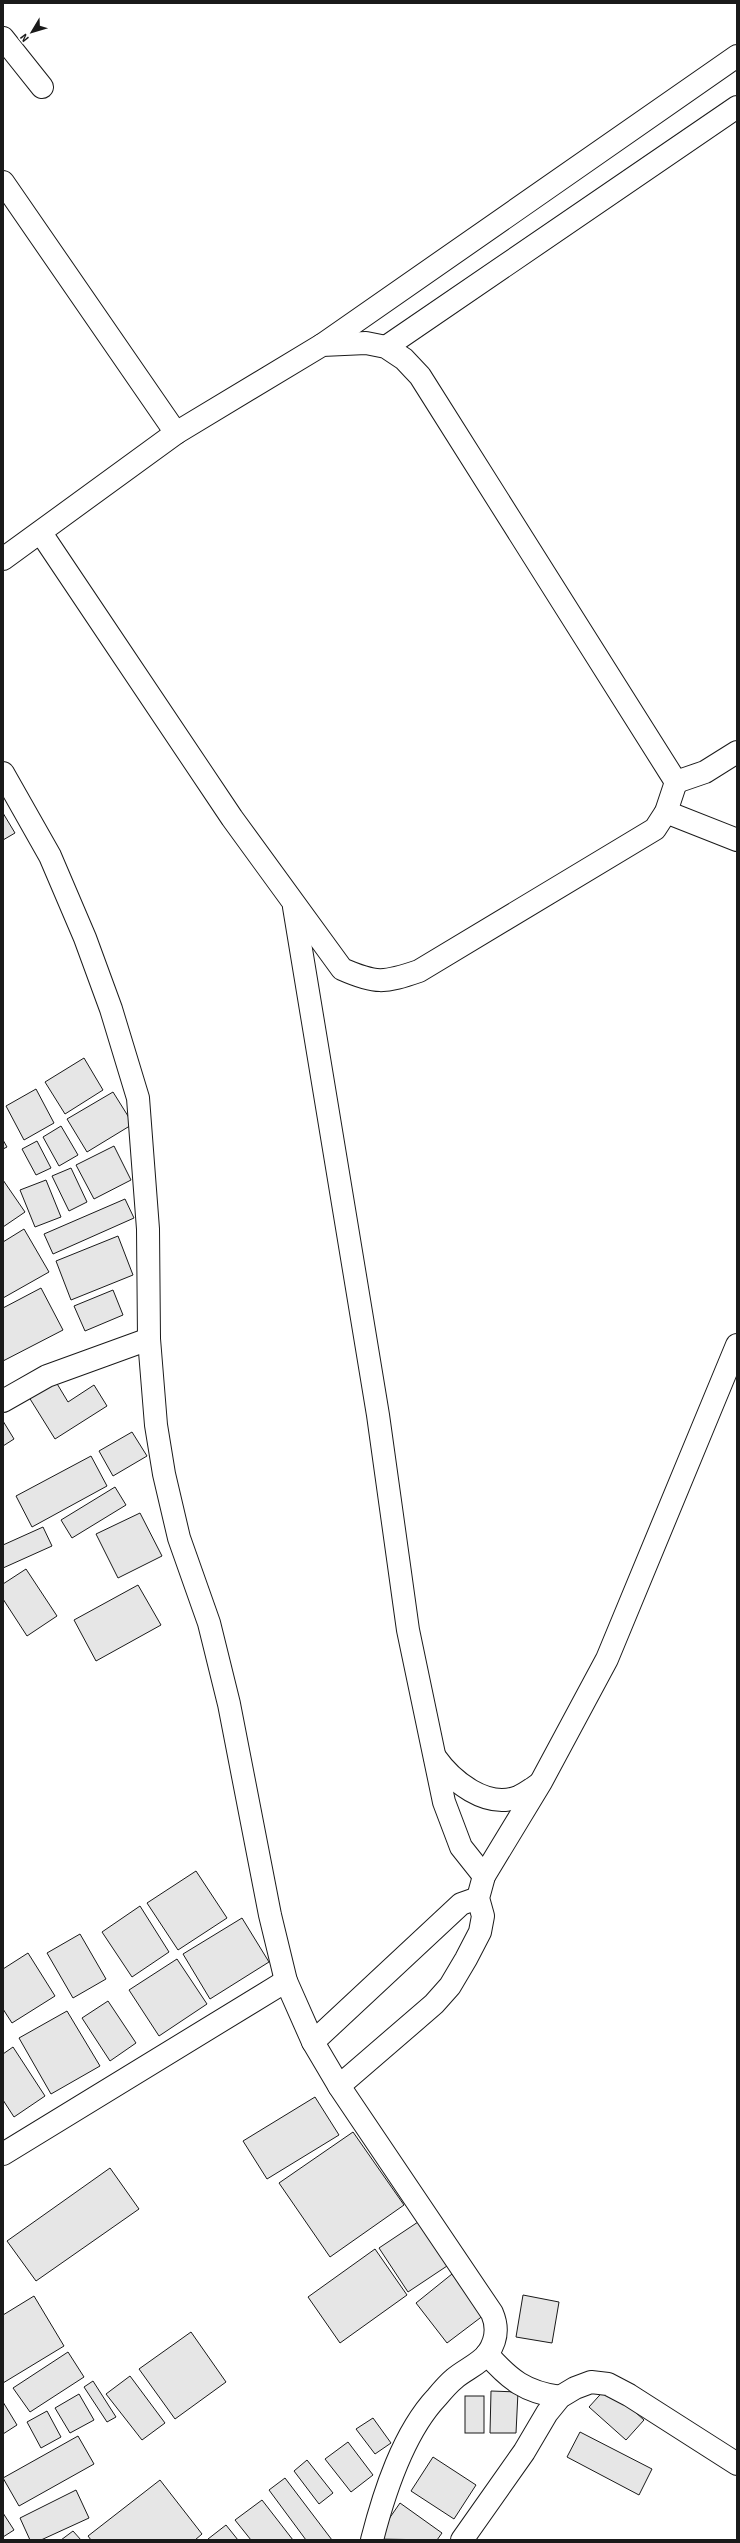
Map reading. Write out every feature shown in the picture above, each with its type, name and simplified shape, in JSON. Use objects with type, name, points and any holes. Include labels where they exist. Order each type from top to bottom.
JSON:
[{"type":"street","points":[[3,38],[42,88]]},
{"type":"street","points":[[3,559],[41,533],[176,433],[322,345],[737,56]]},
{"type":"street","points":[[386,347],[737,107]]},
{"type":"street","points":[[3,182],[176,433]]},
{"type":"street","points":[[322,345],[366,343],[386,347],[404,359],[420,376],[676,782]]},
{"type":"street","points":[[41,533],[232,818],[293,902],[342,969],[366,980],[390,981],[419,971],[655,829],[666,812],[676,782]]},
{"type":"street","points":[[676,782],[705,772],[737,752]]},
{"type":"street","points":[[3,773],[50,856],[85,938],[111,1009],[138,1098],[148,1229],[149,1339],[156,1425],[164,1474],[179,1538],[208,1623],[229,1704],[270,1915],[286,1981],[313,2042],[339,2086],[492,2313],[497,2325],[495,2338],[487,2354],[453,2379],[430,2404],[401,2453],[381,2505],[372,2540]]},
{"type":"street","points":[[666,812],[737,840]]},
{"type":"street","points":[[293,902],[378,1415],[408,1630],[444,1802],[461,1847],[484,1876]]},
{"type":"street","points":[[3,1401],[48,1376],[149,1339]]},
{"type":"street","points":[[339,2086],[434,2004],[450,1986],[480,1932],[483,1916],[478,1898],[484,1876],[541,1782],[607,1659],[737,1345]]},
{"type":"street","points":[[433,1754],[445,1771],[459,1783],[486,1797],[503,1799],[518,1797],[541,1782]]},
{"type":"street","points":[[313,2042],[461,1904],[478,1898]]},
{"type":"street","points":[[3,2154],[286,1981]]},
{"type":"street","points":[[487,2354],[517,2384],[539,2394],[560,2397]]},
{"type":"street","points":[[462,2540],[524,2452],[547,2413],[560,2397],[575,2388],[591,2382],[608,2384],[737,2464]]},
{"type":"building","points":[[3,813],[15,833],[3,840]]},
{"type":"building","points":[[84,1058],[103,1090],[65,1114],[45,1082]]},
{"type":"building","points":[[36,1089],[54,1123],[24,1140],[6,1106]]},
{"type":"building","points":[[113,1092],[133,1124],[87,1152],[67,1119]]},
{"type":"building","points":[[61,1126],[78,1155],[59,1166],[43,1137]]},
{"type":"building","points":[[3,1140],[7,1147],[3,1149]]},
{"type":"building","points":[[37,1141],[51,1168],[36,1175],[22,1149]]},
{"type":"building","points":[[114,1146],[131,1180],[94,1199],[76,1165]]},
{"type":"building","points":[[71,1168],[87,1202],[69,1211],[52,1176]]},
{"type":"building","points":[[3,1180],[25,1212],[3,1227]]},
{"type":"building","points":[[46,1180],[61,1217],[35,1227],[20,1190]]},
{"type":"building","points":[[125,1199],[134,1218],[53,1254],[44,1234]]},
{"type":"building","points":[[24,1229],[49,1272],[3,1298],[3,1242]]},
{"type":"building","points":[[118,1236],[133,1275],[71,1300],[56,1261]]},
{"type":"building","points":[[41,1288],[63,1330],[3,1361],[3,1308]]},
{"type":"building","points":[[113,1290],[123,1315],[85,1331],[74,1306]]},
{"type":"building","points":[[53,1377],[68,1402],[94,1385],[107,1406],[55,1439],[27,1394]]},
{"type":"building","points":[[3,1421],[14,1439],[3,1446]]},
{"type":"building","points":[[132,1432],[147,1456],[113,1476],[99,1451]]},
{"type":"building","points":[[91,1456],[107,1486],[32,1527],[16,1496]]},
{"type":"building","points":[[115,1487],[126,1505],[72,1538],[61,1520]]},
{"type":"building","points":[[140,1513],[162,1556],[118,1578],[96,1534]]},
{"type":"building","points":[[43,1527],[52,1546],[3,1568],[3,1545]]},
{"type":"building","points":[[26,1569],[57,1616],[27,1636],[3,1599],[3,1584]]},
{"type":"building","points":[[138,1585],[161,1625],[96,1661],[74,1620]]},
{"type":"building","points":[[196,1871],[227,1918],[178,1950],[147,1903]]},
{"type":"building","points":[[140,1906],[169,1952],[132,1977],[102,1932]]},
{"type":"building","points":[[242,1918],[269,1962],[210,1999],[183,1954]]},
{"type":"building","points":[[80,1934],[106,1979],[73,1998],[47,1953]]},
{"type":"building","points":[[28,1953],[55,1996],[12,2023],[3,2009],[3,1969]]},
{"type":"building","points":[[177,1959],[207,2004],[159,2036],[129,1990]]},
{"type":"building","points":[[108,2001],[136,2043],[110,2061],[82,2018]]},
{"type":"building","points":[[67,2011],[100,2066],[51,2094],[19,2038]]},
{"type":"building","points":[[13,2047],[45,2096],[14,2117],[3,2100],[3,2054]]},
{"type":"building","points":[[315,2097],[339,2135],[267,2179],[243,2141]]},
{"type":"building","points":[[353,2132],[404,2205],[330,2257],[279,2183]]},
{"type":"building","points":[[110,2168],[139,2209],[36,2281],[7,2241]]},
{"type":"building","points":[[424,2218],[453,2262],[408,2292],[379,2248]]},
{"type":"building","points":[[375,2249],[407,2295],[340,2343],[308,2297]]},
{"type":"building","points":[[452,2274],[484,2315],[447,2343],[416,2303]]},
{"type":"building","points":[[523,2295],[559,2302],[552,2343],[516,2337]]},
{"type":"building","points":[[34,2296],[64,2346],[3,2383],[3,2315]]},
{"type":"building","points":[[191,2332],[226,2382],[175,2419],[139,2369]]},
{"type":"building","points":[[68,2352],[84,2377],[30,2412],[13,2388]]},
{"type":"building","points":[[130,2376],[165,2423],[142,2440],[106,2394]]},
{"type":"building","points":[[93,2381],[116,2417],[107,2422],[84,2387]]},
{"type":"building","points":[[607,2387],[644,2420],[626,2440],[589,2407]]},
{"type":"building","points":[[491,2391],[518,2392],[516,2433],[490,2433]]},
{"type":"building","points":[[79,2394],[94,2420],[70,2433],[55,2408]]},
{"type":"building","points":[[465,2396],[484,2396],[484,2433],[465,2433]]},
{"type":"building","points":[[3,2402],[17,2425],[3,2434]]},
{"type":"building","points":[[47,2411],[61,2437],[41,2448],[27,2422]]},
{"type":"building","points":[[373,2418],[391,2443],[375,2454],[356,2429]]},
{"type":"building","points":[[580,2432],[652,2469],[639,2495],[567,2457]]},
{"type":"building","points":[[78,2436],[94,2464],[19,2506],[3,2478]]},
{"type":"building","points":[[348,2442],[373,2475],[351,2492],[325,2459]]},
{"type":"building","points":[[433,2457],[476,2485],[454,2519],[411,2491]]},
{"type":"building","points":[[307,2460],[333,2493],[319,2504],[294,2471]]},
{"type":"building","points":[[285,2478],[332,2540],[306,2540],[269,2490]]},
{"type":"building","points":[[160,2480],[202,2534],[195,2540],[91,2540],[88,2536]]},
{"type":"building","points":[[76,2490],[89,2518],[41,2540],[30,2540],[20,2518]]},
{"type":"building","points":[[262,2500],[293,2540],[251,2540],[235,2520]]},
{"type":"building","points":[[400,2503],[442,2533],[437,2540],[375,2539]]},
{"type":"building","points":[[3,2513],[14,2530],[3,2537]]},
{"type":"building","points":[[226,2525],[238,2540],[208,2540],[208,2539]]},
{"type":"building","points":[[73,2531],[81,2540],[61,2540]]}]
